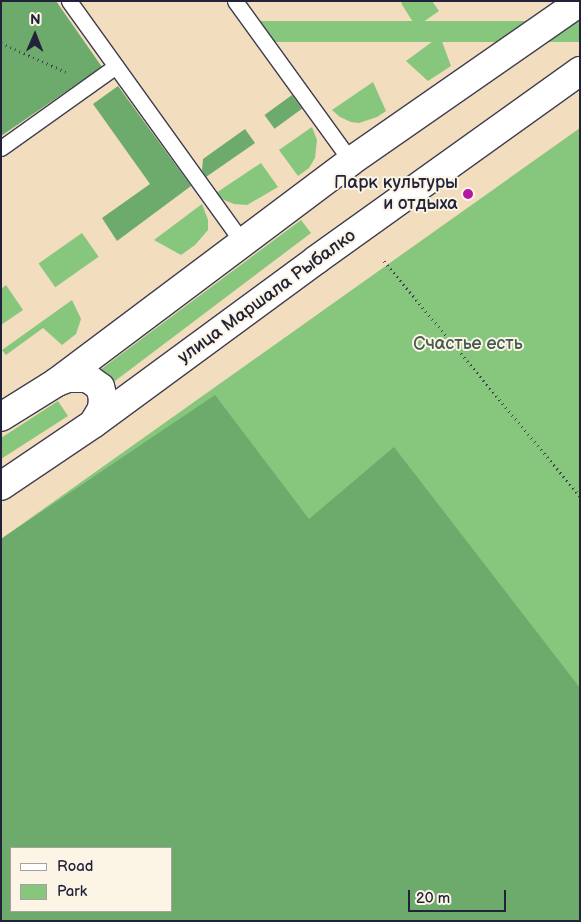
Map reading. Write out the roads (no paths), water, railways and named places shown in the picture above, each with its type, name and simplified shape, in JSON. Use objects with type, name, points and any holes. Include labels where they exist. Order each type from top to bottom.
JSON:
[{"type":"main road","points":[[1,417],[57,382],[351,161],[580,2]]},
{"type":"main road","name":"улица Маршала Рыбалко","points":[[1,486],[93,424],[316,260],[580,71]]},
{"type":"main road","points":[[57,382],[68,378],[83,378],[89,379],[100,387],[103,398],[102,409],[93,424]]},
{"type":"lane","points":[[69,1],[242,242]]},
{"type":"lane","points":[[235,1],[351,161]]},
{"type":"lane","points":[[1,148],[116,66]]},
{"type":"place","name":"Парк культуры и отдыха","points":[[468,194]]},
{"type":"park label","name":"Счастье есть","points":[[468,344]]}]
